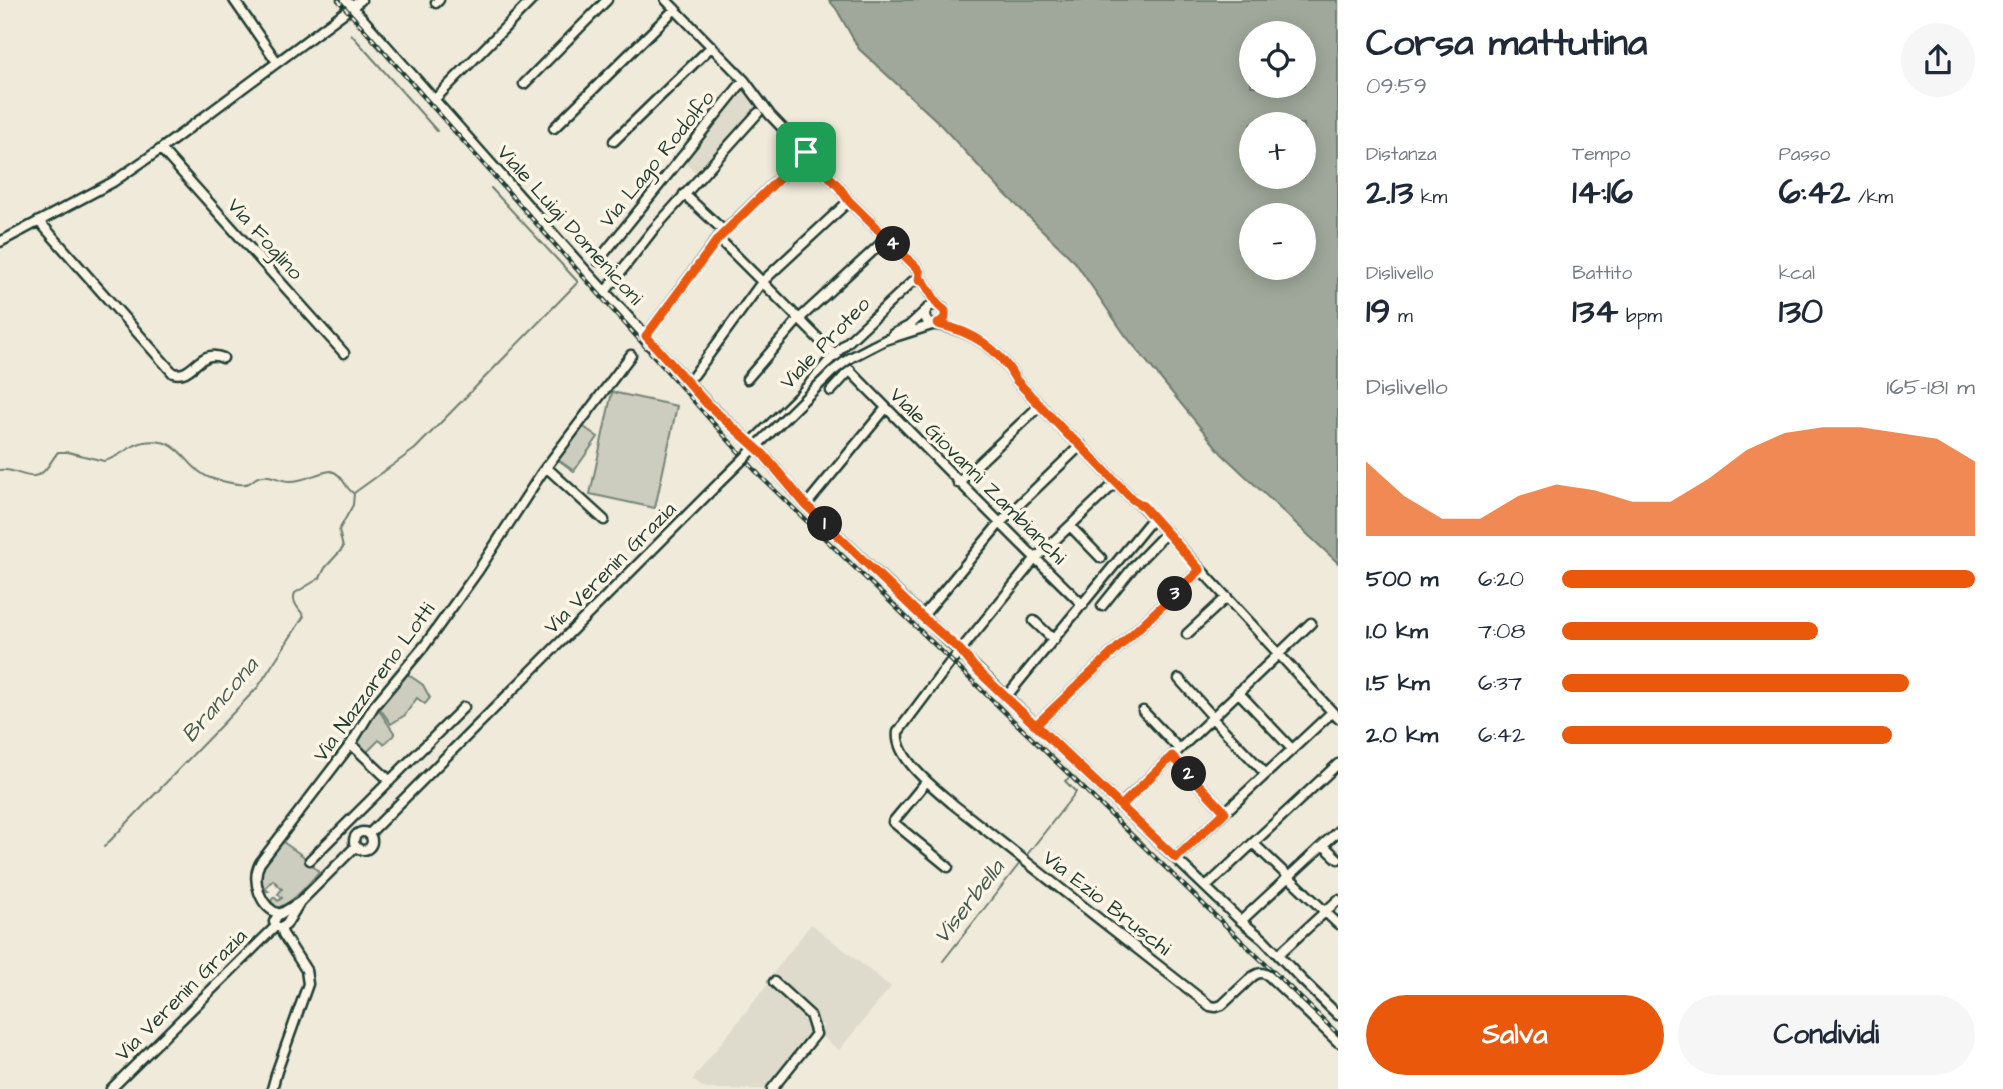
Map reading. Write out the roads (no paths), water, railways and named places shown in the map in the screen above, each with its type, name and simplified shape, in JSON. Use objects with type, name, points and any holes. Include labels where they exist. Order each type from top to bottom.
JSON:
[{"type":"street","points":[[234,0],[277,62]]},
{"type":"street","points":[[0,242],[113,182],[277,62],[349,3],[361,0]]},
{"type":"street","points":[[434,100],[532,0]]},
{"type":"street","points":[[524,84],[607,0]]},
{"type":"street","points":[[666,0],[744,80],[770,115],[839,187],[849,201],[918,269],[923,283],[926,321],[969,333],[983,341],[1069,436],[1132,499],[1143,506],[1279,653],[1333,716],[1292,748],[1176,858]]},
{"type":"street","name":"Viale Luigi Domeniconi","points":[[349,3],[707,404],[752,442],[806,505],[922,617],[955,658],[975,668],[1279,954],[1301,981],[1336,1009]]},
{"type":"street","points":[[554,128],[676,9]]},
{"type":"street","points":[[614,141],[712,46]]},
{"type":"street","name":"Via Lago Rodolfo","points":[[597,261],[744,80]]},
{"type":"street","points":[[606,292],[653,230],[758,113]]},
{"type":"street","name":"Via Foglino","points":[[160,149],[344,352]]},
{"type":"street","points":[[646,336],[718,239],[806,152]]},
{"type":"street","points":[[684,194],[725,232]]},
{"type":"street","points":[[694,375],[762,282],[849,201]]},
{"type":"street","points":[[39,221],[173,373],[183,374],[210,355],[223,358]]},
{"type":"street","points":[[747,379],[799,320],[887,238]]},
{"type":"street","name":"Viale Giovanni Zambianchi","points":[[718,239],[850,370],[958,483],[1083,605]]},
{"type":"street","name":"Viale Proteo","points":[[752,442],[800,395],[834,355],[913,281],[923,283]]},
{"type":"street","points":[[923,283],[945,314],[943,321],[935,324]]},
{"type":"street","points":[[926,310],[932,305],[938,305]]},
{"type":"street","name":"Via Verenin Grazia","points":[[885,340],[909,326],[926,310]]},
{"type":"street","name":"Via Verenin Grazia","points":[[277,925],[286,925],[300,902],[356,846],[362,850],[369,848],[372,841],[369,834],[833,371],[850,358],[885,340],[935,324]]},
{"type":"street","name":"Via Nazzareno Lotti","points":[[277,925],[255,877],[260,863],[351,744],[374,706],[425,645],[478,571],[545,467],[631,355]]},
{"type":"street","points":[[831,391],[850,370]]},
{"type":"street","points":[[806,505],[886,408]]},
{"type":"street","points":[[958,483],[1035,410]]},
{"type":"street","points":[[922,617],[999,524],[1081,446]]},
{"type":"street","points":[[545,467],[604,520]]},
{"type":"street","name":"Via Ezio Bruschi","points":[[1111,487],[1035,559],[900,729],[898,741],[911,764],[926,782],[1210,1006],[1222,1005],[1258,973],[1263,972],[1338,1042]]},
{"type":"street","points":[[1006,697],[1153,517]]},
{"type":"street","points":[[1070,526],[1101,558]]},
{"type":"street","points":[[1102,606],[1135,565],[1167,532]]},
{"type":"street","points":[[1036,725],[1200,570]]},
{"type":"street","points":[[1187,634],[1227,597]]},
{"type":"street","points":[[1034,621],[1054,640]]},
{"type":"street","points":[[1121,806],[1311,623]]},
{"type":"street","points":[[1179,679],[1266,774]]},
{"type":"street","points":[[1238,692],[1292,748]]},
{"type":"street","points":[[310,860],[464,706]]},
{"type":"street","points":[[1143,711],[1179,749]]},
{"type":"street","points":[[351,744],[390,781]]},
{"type":"street","points":[[1172,756],[1225,812]]},
{"type":"street","points":[[1206,887],[1338,764]]},
{"type":"street","points":[[926,782],[893,822],[948,867]]},
{"type":"street","points":[[1241,921],[1338,831]]},
{"type":"street","points":[[1253,843],[1338,924]]},
{"type":"street","points":[[1323,845],[1338,859]]},
{"type":"street","points":[[1279,954],[1338,900]]},
{"type":"street","name":"Via Verenin Grazia","points":[[111,1089],[277,925],[280,914],[300,902]]},
{"type":"street","points":[[266,905],[280,914]]},
{"type":"street","points":[[272,1089],[308,984],[306,970],[277,925]]},
{"type":"street","points":[[772,1089],[816,1034],[810,1015],[774,982]]},
{"type":"waterway","points":[[351,34],[437,131]]},
{"type":"waterway","name":"Brancona","points":[[104,847],[258,687],[304,616],[295,602],[295,593],[320,578],[325,568],[343,548],[339,530],[353,505],[354,493],[415,449],[578,282],[491,188]]},
{"type":"waterway","name":"Brancona","points":[[0,470],[34,476],[44,471],[58,452],[104,461],[144,442],[158,441],[176,449],[197,470],[217,480],[246,484],[266,476],[295,481],[331,471],[338,475],[353,493]]},
{"type":"waterway","name":"Viserbella","points":[[1026,856],[1076,792],[1065,781],[1070,777]]},
{"type":"waterway","name":"Viserbella","points":[[943,961],[1020,863]]},
{"type":"railway","points":[[338,0],[761,477],[1338,1034]]}]
